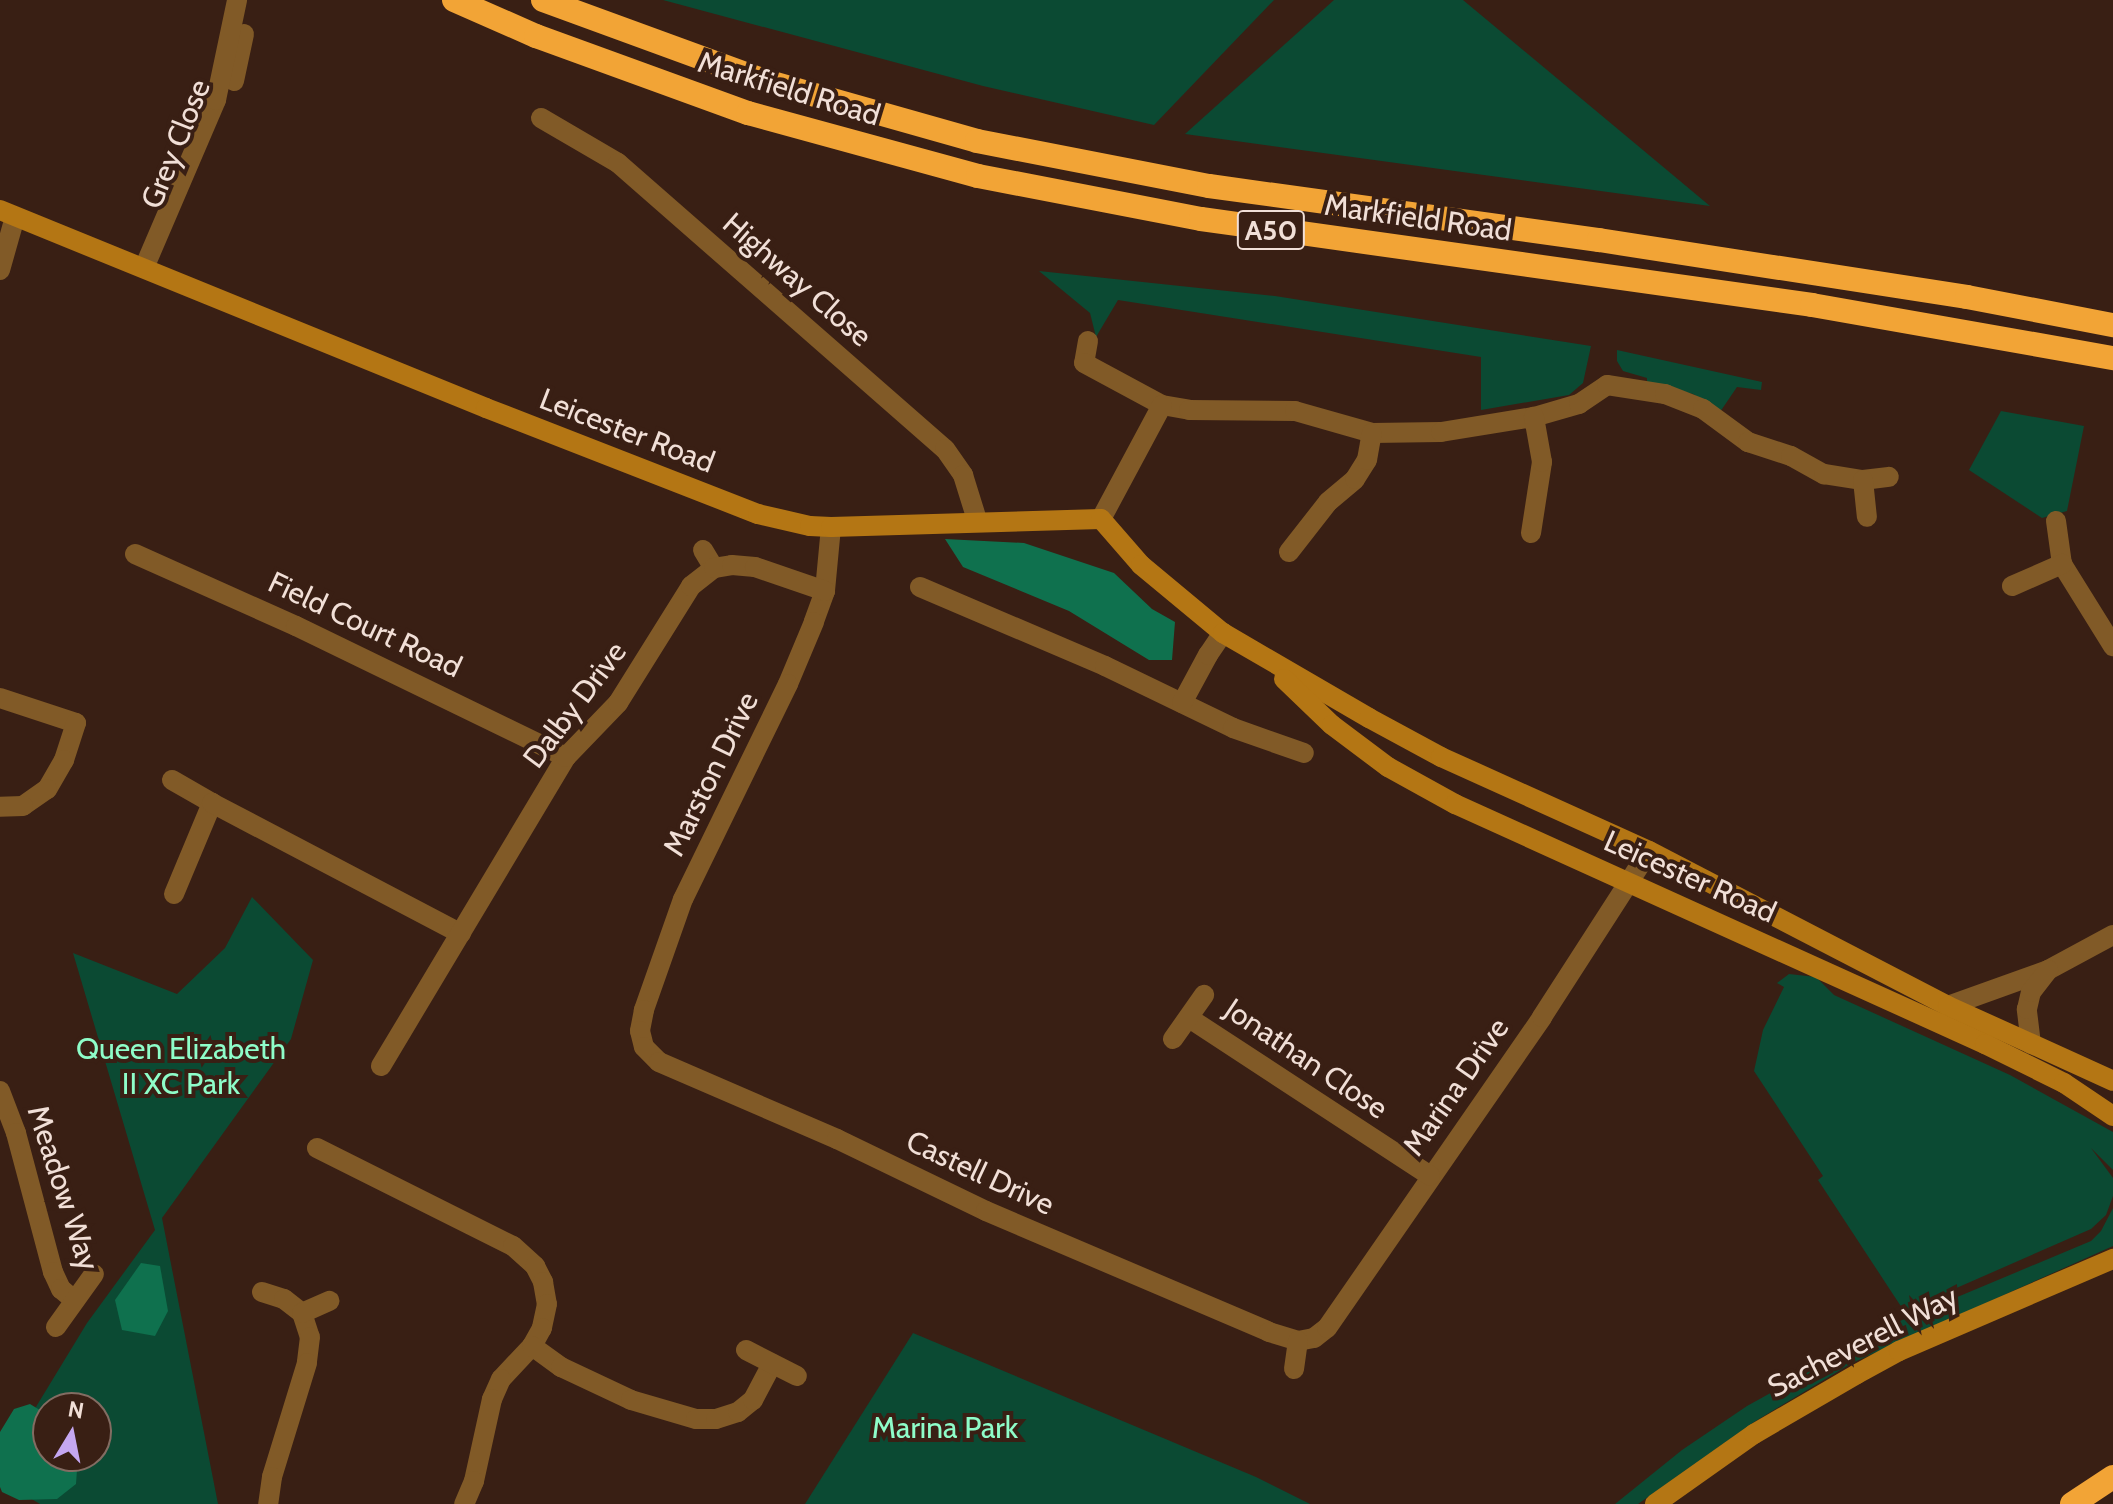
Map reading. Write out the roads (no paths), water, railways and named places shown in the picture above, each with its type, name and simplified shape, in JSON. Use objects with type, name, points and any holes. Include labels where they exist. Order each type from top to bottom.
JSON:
[{"type":"highway","name":"Markfield Road","points":[[454,0],[536,36],[748,113],[978,176],[1201,219],[1812,305],[2113,358]]},
{"type":"highway","name":"Markfield Road","points":[[543,0],[762,80],[977,141],[1209,186],[1921,290],[2113,325]]},
{"type":"highway","points":[[2080,1498],[2113,1474]]},
{"type":"street","points":[[150,270],[216,100],[237,0]]},
{"type":"street","name":"Grey Close","points":[[150,270],[229,102],[244,34]]},
{"type":"street","name":"Highway Close","points":[[541,118],[618,163],[945,449],[963,475],[977,520]]},
{"type":"street","points":[[0,270],[8,213]]},
{"type":"street","name":"Leicester Road","points":[[8,213],[486,408],[758,514],[810,526],[831,527],[977,520],[1101,519],[1141,565],[1223,633],[1410,741],[1649,851],[1948,1006],[2113,1081]]},
{"type":"street","points":[[1088,341],[1076,368],[1162,405],[1189,410],[1295,411],[1372,433],[1441,432],[1534,417],[1579,404],[1607,385],[1665,394],[1703,409],[1748,442],[1791,456],[1824,474],[1863,480],[1889,477]]},
{"type":"street","points":[[1101,519],[1162,405]]},
{"type":"street","points":[[1531,533],[1542,462],[1534,417]]},
{"type":"street","points":[[1289,552],[1328,502],[1355,479],[1367,460],[1372,433]]},
{"type":"street","points":[[1863,480],[1867,517]]},
{"type":"street","points":[[2056,521],[2062,564],[2084,604],[2111,637]]},
{"type":"street","name":"Marston Drive","points":[[644,1047],[640,1031],[644,1010],[683,899],[788,684],[825,591],[831,527]]},
{"type":"street","points":[[1304,531],[1321,544]]},
{"type":"street","points":[[703,550],[714,568],[732,565],[755,567],[825,591]]},
{"type":"street","name":"Field Court Road","points":[[135,554],[310,632],[566,757]]},
{"type":"street","points":[[2012,586],[2062,564]]},
{"type":"street","name":"Dalby Drive","points":[[381,1066],[566,757],[618,703],[691,586],[714,568]]},
{"type":"street","points":[[920,587],[1233,728],[1304,753]]},
{"type":"street","points":[[1182,703],[1223,633]]},
{"type":"street","name":"Leicester Road","points":[[1264,659],[1353,742],[1388,767],[1455,804],[1985,1044],[2064,1083],[2113,1116]]},
{"type":"street","points":[[0,698],[76,723],[64,760],[47,789],[23,806],[0,807]]},
{"type":"street","points":[[1353,742],[1369,718]]},
{"type":"street","points":[[1388,767],[1410,741]]},
{"type":"street","points":[[172,780],[461,934]]},
{"type":"street","points":[[174,894],[212,803]]},
{"type":"street","name":"Marina Drive","points":[[1298,1341],[1314,1338],[1327,1328],[1542,1017],[1649,851]]},
{"type":"street","points":[[1948,1006],[2048,970],[2113,935]]},
{"type":"street","points":[[2031,1044],[2027,1009],[2031,992],[2048,970]]},
{"type":"street","name":"Jonathan Close","points":[[1173,1039],[1204,995]]},
{"type":"street","name":"Jonathan Close","points":[[1189,1018],[1430,1176]]},
{"type":"street","name":"Castell Drive","points":[[644,1047],[659,1062],[837,1139],[986,1211],[1269,1332],[1298,1341]]},
{"type":"street","name":"Meadow Way","points":[[0,1091],[16,1133],[53,1272],[61,1289],[74,1300]]},
{"type":"street","points":[[317,1148],[513,1246],[535,1266],[543,1282],[547,1304],[542,1328],[532,1346],[501,1379],[492,1399],[474,1481],[464,1504]]},
{"type":"street","name":"Sacheverell Way","points":[[1655,1504],[1754,1434],[1857,1374],[1913,1345],[2113,1259]]},
{"type":"street","name":"Meadow Way","points":[[56,1327],[94,1274]]},
{"type":"street","points":[[262,1292],[284,1299],[302,1313],[310,1337],[307,1363],[272,1477],[268,1504]]},
{"type":"street","points":[[302,1313],[329,1301]]},
{"type":"street","points":[[1294,1369],[1298,1341]]},
{"type":"street","points":[[532,1346],[561,1367],[631,1400],[696,1419],[716,1419],[738,1412],[753,1400],[772,1364]]},
{"type":"street","points":[[746,1350],[797,1376]]},
{"type":"park label","name":"Queen Elizabeth II XC Park","points":[[181,1066]]},
{"type":"park label","name":"Marina Park","points":[[945,1428]]}]
